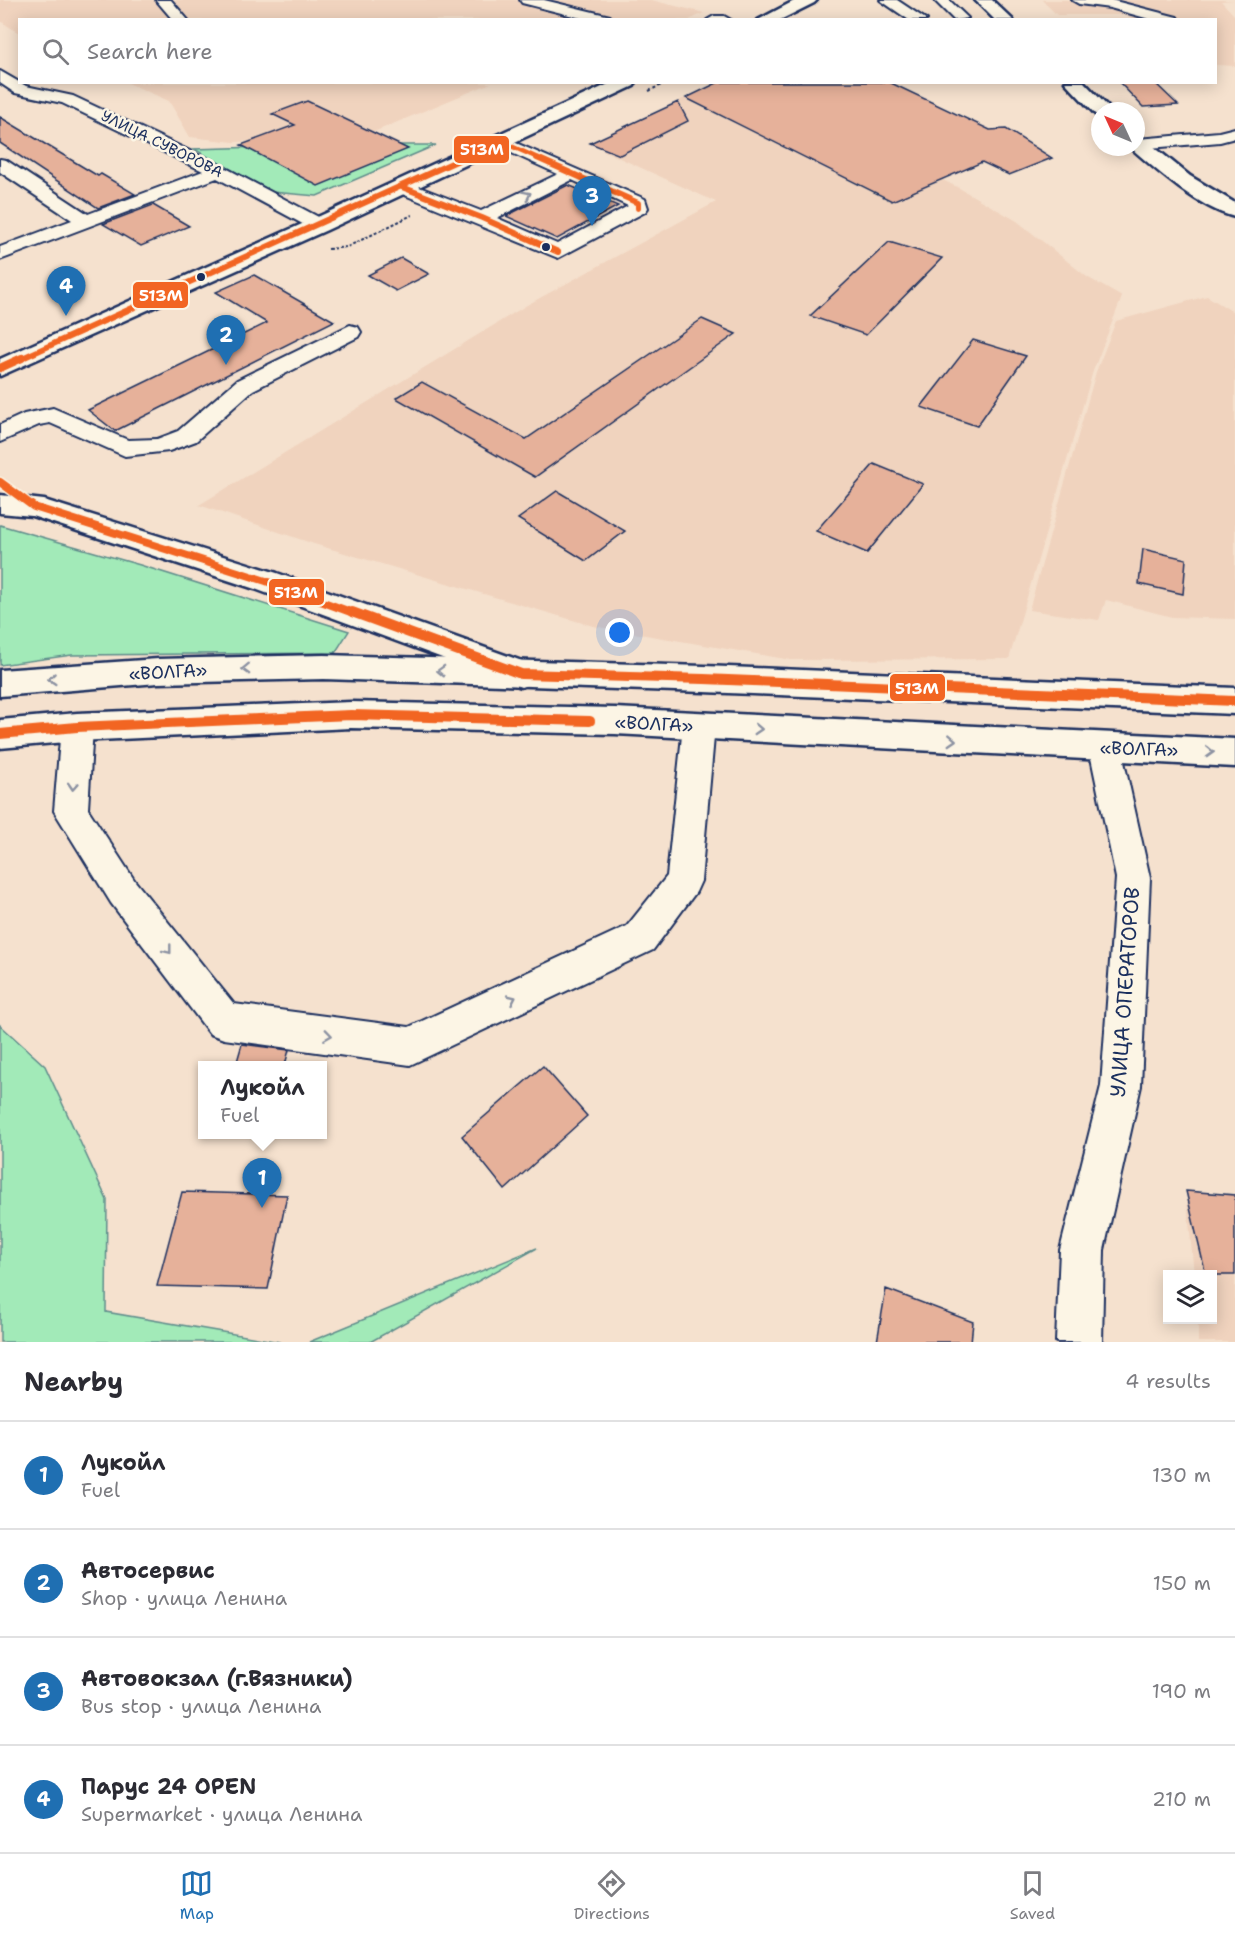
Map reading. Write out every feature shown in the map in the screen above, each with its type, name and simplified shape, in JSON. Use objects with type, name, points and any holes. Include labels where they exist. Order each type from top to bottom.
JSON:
[{"type":"main road","points":[[770,18],[809,0]]},
{"type":"main road","points":[[983,0],[1003,18]]},
{"type":"main road","points":[[0,368],[319,225],[624,84]]},
{"type":"main road","points":[[1075,84],[1094,102]]},
{"type":"main road","points":[[1145,150],[1172,173],[1203,194],[1235,211]]},
{"type":"main road","points":[[0,482],[34,507]]},
{"type":"main road","points":[[0,504],[34,507],[266,581],[521,674]]},
{"type":"main road","name":"«ВОЛГА»","points":[[0,683],[158,671],[324,667],[704,679],[1235,701]]},
{"type":"main road","name":"«ВОЛГА»","points":[[0,734],[77,728],[351,715],[615,722],[1235,753]]},
{"type":"street","points":[[162,0],[179,18]]},
{"type":"street","points":[[527,0],[602,18]]},
{"type":"street","points":[[887,0],[917,18]]},
{"type":"street","points":[[941,0],[960,18]]},
{"type":"street","points":[[1079,0],[1115,2],[1166,18]]},
{"type":"street","name":"УЛИЦА СУВОРОВА","points":[[0,76],[21,90],[67,99],[218,171],[319,225]]},
{"type":"street","points":[[0,97],[21,90]]},
{"type":"street","points":[[1145,142],[1220,137],[1235,133]]},
{"type":"street","points":[[402,187],[482,218],[558,252],[638,208],[638,203],[500,141]]},
{"type":"street","points":[[0,165],[86,221]]},
{"type":"street","points":[[0,254],[218,171]]},
{"type":"street","points":[[482,218],[573,173]]},
{"type":"street","points":[[0,435],[32,419],[53,415],[125,448],[160,446],[186,436],[245,385],[350,332]]},
{"type":"street","points":[[77,728],[71,811],[123,892],[224,1021],[410,1046],[640,938],[684,881],[699,726]]},
{"type":"street","name":"УЛИЦА ОПЕРАТОРОВ","points":[[1079,1342],[1082,1250],[1121,1086],[1133,878],[1105,748]]},
{"type":"shaded area","points":[[0,0],[651,0],[704,13],[693,18],[18,18],[18,32],[0,21]]},
{"type":"shaded area","points":[[1042,0],[1235,0],[1221,1],[1235,16],[1235,66],[1217,65],[1217,18],[1057,15]]},
{"type":"shaded area","points":[[130,84],[489,84],[364,136],[234,142],[190,137],[169,101]]},
{"type":"shaded area","points":[[715,84],[748,84],[959,188],[1017,221],[1087,277],[1122,297],[1093,371],[1009,659],[791,660],[593,626],[314,544],[199,505],[527,305],[716,202],[602,150],[677,113],[666,107]]},
{"type":"shaded area","points":[[1207,296],[1235,313],[1235,619],[1172,617],[1106,600],[1099,620],[1029,610],[1096,372],[1116,321]]},
{"type":"shaded area","points":[[1186,1191],[1235,1195],[1235,1342],[1198,1342],[1198,1324],[1217,1324],[1217,1270],[1194,1270]]},
{"type":"green space","points":[[436,145],[317,196],[272,192],[194,149]]},
{"type":"green space","points":[[0,525],[140,565],[349,631],[335,653],[72,655],[0,665]]},
{"type":"green space","points":[[0,1025],[45,1066],[107,1200],[106,1312],[280,1342],[0,1342]]},
{"type":"green space","points":[[537,1248],[370,1342],[309,1342]]},
{"type":"building","points":[[715,84],[893,84],[990,130],[1006,129],[1052,158],[1009,175],[982,162],[892,201],[686,98]]},
{"type":"building","points":[[1121,84],[1156,84],[1178,105],[1145,107],[1145,102],[1138,102]]},
{"type":"building","points":[[307,101],[408,149],[318,186],[241,145],[295,125],[272,114]]},
{"type":"building","points":[[678,102],[688,121],[620,155],[590,143]]},
{"type":"building","points":[[0,117],[98,176],[101,174],[135,194],[98,208],[0,143]]},
{"type":"building","points":[[568,185],[618,206],[557,239],[506,216]]},
{"type":"building","points":[[153,205],[189,226],[141,246],[103,224]]},
{"type":"building","points":[[889,242],[942,258],[866,335],[810,316]]},
{"type":"building","points":[[401,258],[429,274],[396,291],[368,275]]},
{"type":"building","points":[[254,275],[334,321],[115,431],[88,410],[267,323],[216,292]]},
{"type":"building","points":[[702,319],[736,334],[535,477],[396,398],[422,382],[526,439]]},
{"type":"building","points":[[973,340],[1026,356],[977,426],[921,407]]},
{"type":"building","points":[[874,464],[923,484],[867,553],[816,531]]},
{"type":"building","points":[[557,491],[625,531],[586,561],[518,519]]},
{"type":"building","points":[[1143,549],[1186,559],[1183,594],[1139,584]]},
{"type":"building","points":[[242,1044],[289,1050],[286,1061],[237,1061]]},
{"type":"building","points":[[543,1066],[587,1116],[505,1190],[462,1136]]},
{"type":"building","points":[[1186,1191],[1235,1195],[1235,1275],[1217,1275],[1217,1270],[1205,1270]]},
{"type":"building","points":[[182,1192],[287,1195],[268,1289],[157,1286]]},
{"type":"building","points":[[886,1289],[973,1322],[971,1342],[877,1342]]},
{"type":"transit line","name":"513М","points":[[0,368],[500,141],[638,203],[638,208]]},
{"type":"transit line","name":"513М","points":[[402,187],[482,218],[558,252]]},
{"type":"transit line","name":"513М","points":[[0,482],[34,507],[266,581],[521,674],[704,679],[1235,701]]},
{"type":"transit line","name":"513М","points":[[0,734],[77,727],[351,715],[590,721]]},
{"type":"place","name":"Автовокзал (г.Вязники)","points":[[592,226]]},
{"type":"place","name":"Парус 24 OPEN","points":[[66,316]]},
{"type":"place","name":"Автосервис","points":[[226,365]]},
{"type":"place","name":"Лукойл","points":[[262,1208]]}]
